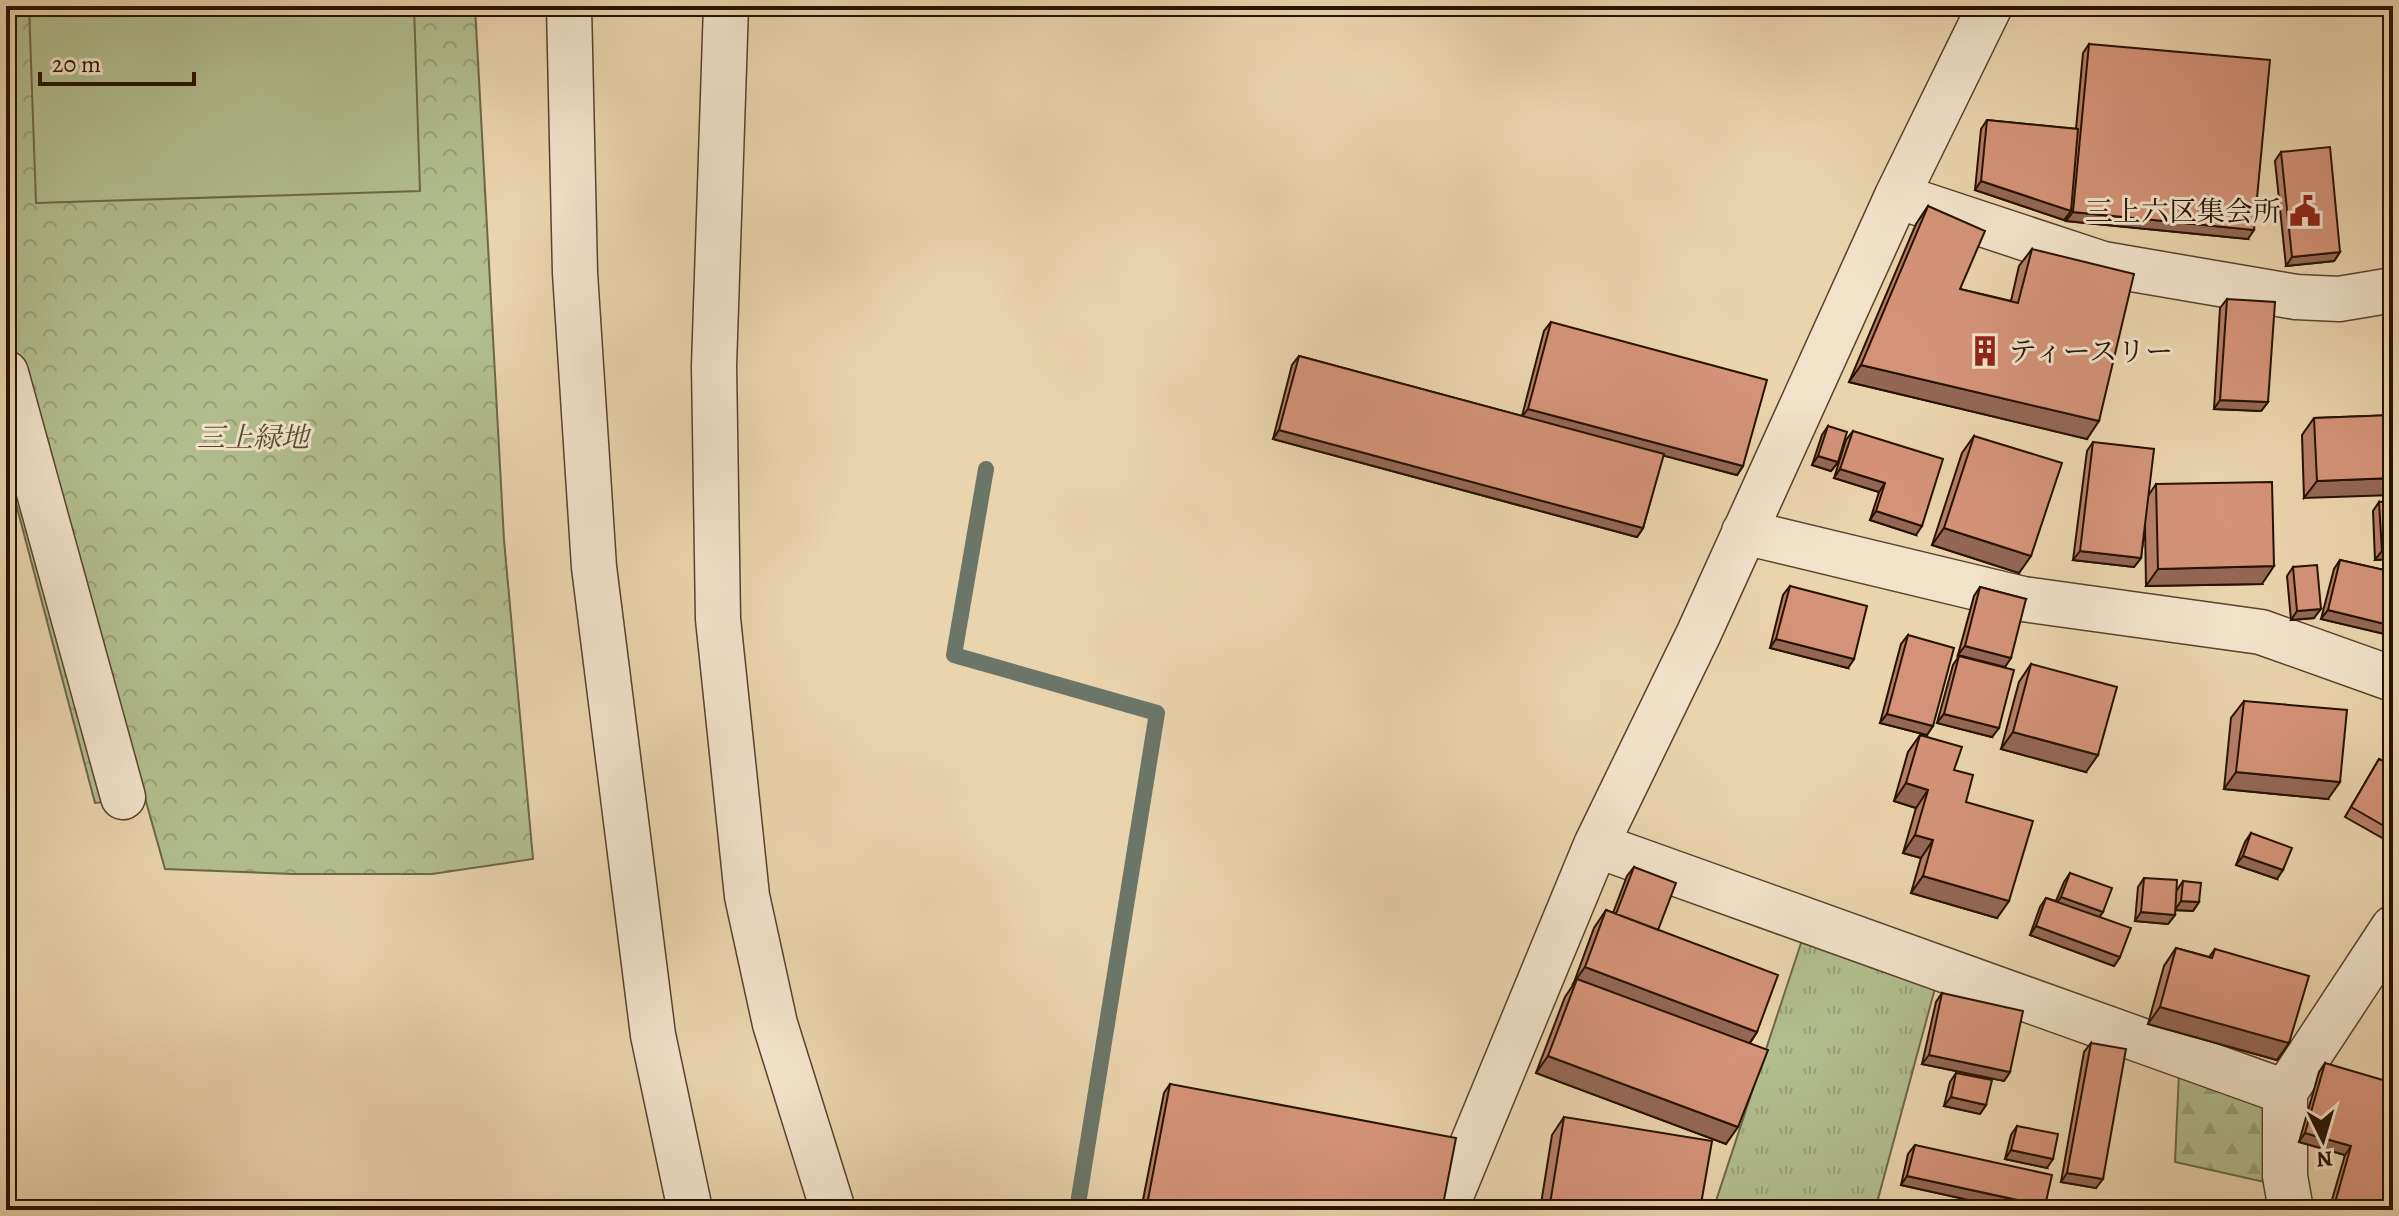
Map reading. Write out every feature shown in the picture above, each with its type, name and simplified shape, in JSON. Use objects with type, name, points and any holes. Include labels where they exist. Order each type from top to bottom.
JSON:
[{"type":"street","points":[[569,6],[575,273],[594,567],[653,1035],[690,1210]]},
{"type":"street","points":[[726,6],[714,366],[718,619],[747,896],[775,1024],[833,1210]]},
{"type":"street","points":[[1445,1210],[1596,845],[1744,532],[1897,196],[1990,6]]},
{"type":"street","points":[[1897,196],[2103,264],[2296,297],[2339,299],[2393,290]]},
{"type":"street","points":[[6,373],[123,797]]},
{"type":"street","points":[[1744,532],[2023,599],[2261,632],[2393,679]]},
{"type":"street","points":[[1596,845],[2285,1092]]},
{"type":"street","points":[[2291,1210],[2285,1176],[2285,1092],[2386,951]]},
{"type":"green space","name":"三上緑地","points":[[6,6],[475,6],[504,540],[533,859],[432,874],[293,874],[165,869],[145,798],[95,803],[6,466]]},
{"type":"green space","points":[[29,6],[414,6],[420,191],[36,203]]},
{"type":"green space","points":[[1803,937],[1937,981],[1875,1210],[1713,1210]]},
{"type":"green space","points":[[2179,1072],[2271,1101],[2269,1183],[2175,1162]]},
{"type":"building","points":[[2089,44],[2270,60],[2254,230],[2073,212]]},
{"type":"building","points":[[1987,120],[2078,129],[2071,211],[1981,181]]},
{"type":"building","name":"三上六区集会所","points":[[2330,147],[2340,252],[2292,257],[2281,152]]},
{"type":"building","name":"ティースリー","points":[[1928,206],[1985,231],[1960,289],[2018,303],[2032,249],[2134,274],[2099,421],[1861,365]]},
{"type":"building","points":[[2227,299],[2275,302],[2268,402],[2220,400]]},
{"type":"building","points":[[1551,322],[1767,380],[1743,466],[1528,409]]},
{"type":"building","points":[[1299,356],[1664,454],[1643,528],[1279,430]]},
{"type":"building","points":[[2393,415],[2393,478],[2317,481],[2314,418]]},
{"type":"building","points":[[1828,426],[1847,432],[1838,462],[1818,456]]},
{"type":"building","points":[[1853,431],[1943,459],[1922,526],[1876,511],[1885,483],[1840,469]]},
{"type":"building","points":[[1974,436],[2062,463],[2031,556],[1944,528]]},
{"type":"building","points":[[2093,442],[2154,449],[2141,558],[2080,551]]},
{"type":"building","points":[[2272,482],[2274,566],[2158,569],[2156,484]]},
{"type":"building","points":[[2393,501],[2393,550],[2382,551],[2379,502]]},
{"type":"building","points":[[2340,560],[2393,572],[2393,626],[2328,610]]},
{"type":"building","points":[[2317,565],[2321,609],[2297,611],[2293,567]]},
{"type":"building","points":[[1790,586],[1867,606],[1854,659],[1776,639]]},
{"type":"building","points":[[1980,587],[2026,599],[2011,658],[1965,646]]},
{"type":"building","points":[[1908,635],[1954,648],[1933,726],[1887,714]]},
{"type":"building","points":[[1959,656],[2014,670],[1999,728],[1944,714]]},
{"type":"building","points":[[2031,664],[2117,687],[2098,755],[2013,732]]},
{"type":"building","points":[[2244,701],[2347,710],[2340,782],[2236,772]]},
{"type":"building","points":[[1920,735],[1962,747],[1954,770],[1973,775],[1966,802],[2033,821],[2009,901],[1923,876],[1933,840],[1915,835],[1928,790],[1906,783]]},
{"type":"building","points":[[2379,759],[2393,766],[2393,831],[2351,807]]},
{"type":"building","points":[[2251,833],[2292,848],[2283,870],[2243,856]]},
{"type":"building","points":[[1634,867],[1676,883],[1658,930],[1616,914]]},
{"type":"building","points":[[2070,873],[2112,888],[2103,912],[2061,897]]},
{"type":"building","points":[[2144,878],[2177,880],[2175,915],[2141,912]]},
{"type":"building","points":[[2183,881],[2201,883],[2199,902],[2181,901]]},
{"type":"building","points":[[2046,898],[2131,928],[2120,957],[2036,926]]},
{"type":"building","points":[[1606,910],[1778,975],[1757,1032],[1585,967]]},
{"type":"building","points":[[2176,948],[2212,958],[2215,949],[2309,976],[2289,1043],[2160,1007]]},
{"type":"building","points":[[1577,979],[1768,1050],[1738,1127],[1548,1056]]},
{"type":"building","points":[[1942,993],[2023,1011],[2010,1072],[1929,1055]]},
{"type":"building","points":[[2091,1043],[2126,1049],[2103,1179],[2067,1173]]},
{"type":"building","points":[[2325,1063],[2393,1083],[2393,1210],[2333,1210],[2351,1146],[2305,1133]]},
{"type":"building","points":[[1956,1073],[1992,1080],[1986,1105],[1951,1097]]},
{"type":"building","points":[[1170,1084],[1456,1138],[1442,1210],[1146,1210]]},
{"type":"building","points":[[1564,1117],[1712,1141],[1700,1210],[1590,1210],[1550,1204]]},
{"type":"building","points":[[2017,1126],[2058,1134],[2053,1159],[2011,1150]]},
{"type":"building","points":[[1915,1145],[2052,1175],[2045,1206],[1907,1176]]},
{"type":"waterway","points":[[986,469],[954,655],[1157,713],[1077,1210]]},
{"type":"place","name":"三上六区集会所","points":[[2305,211]]},
{"type":"place","name":"ティースリー","points":[[1985,351]]}]
